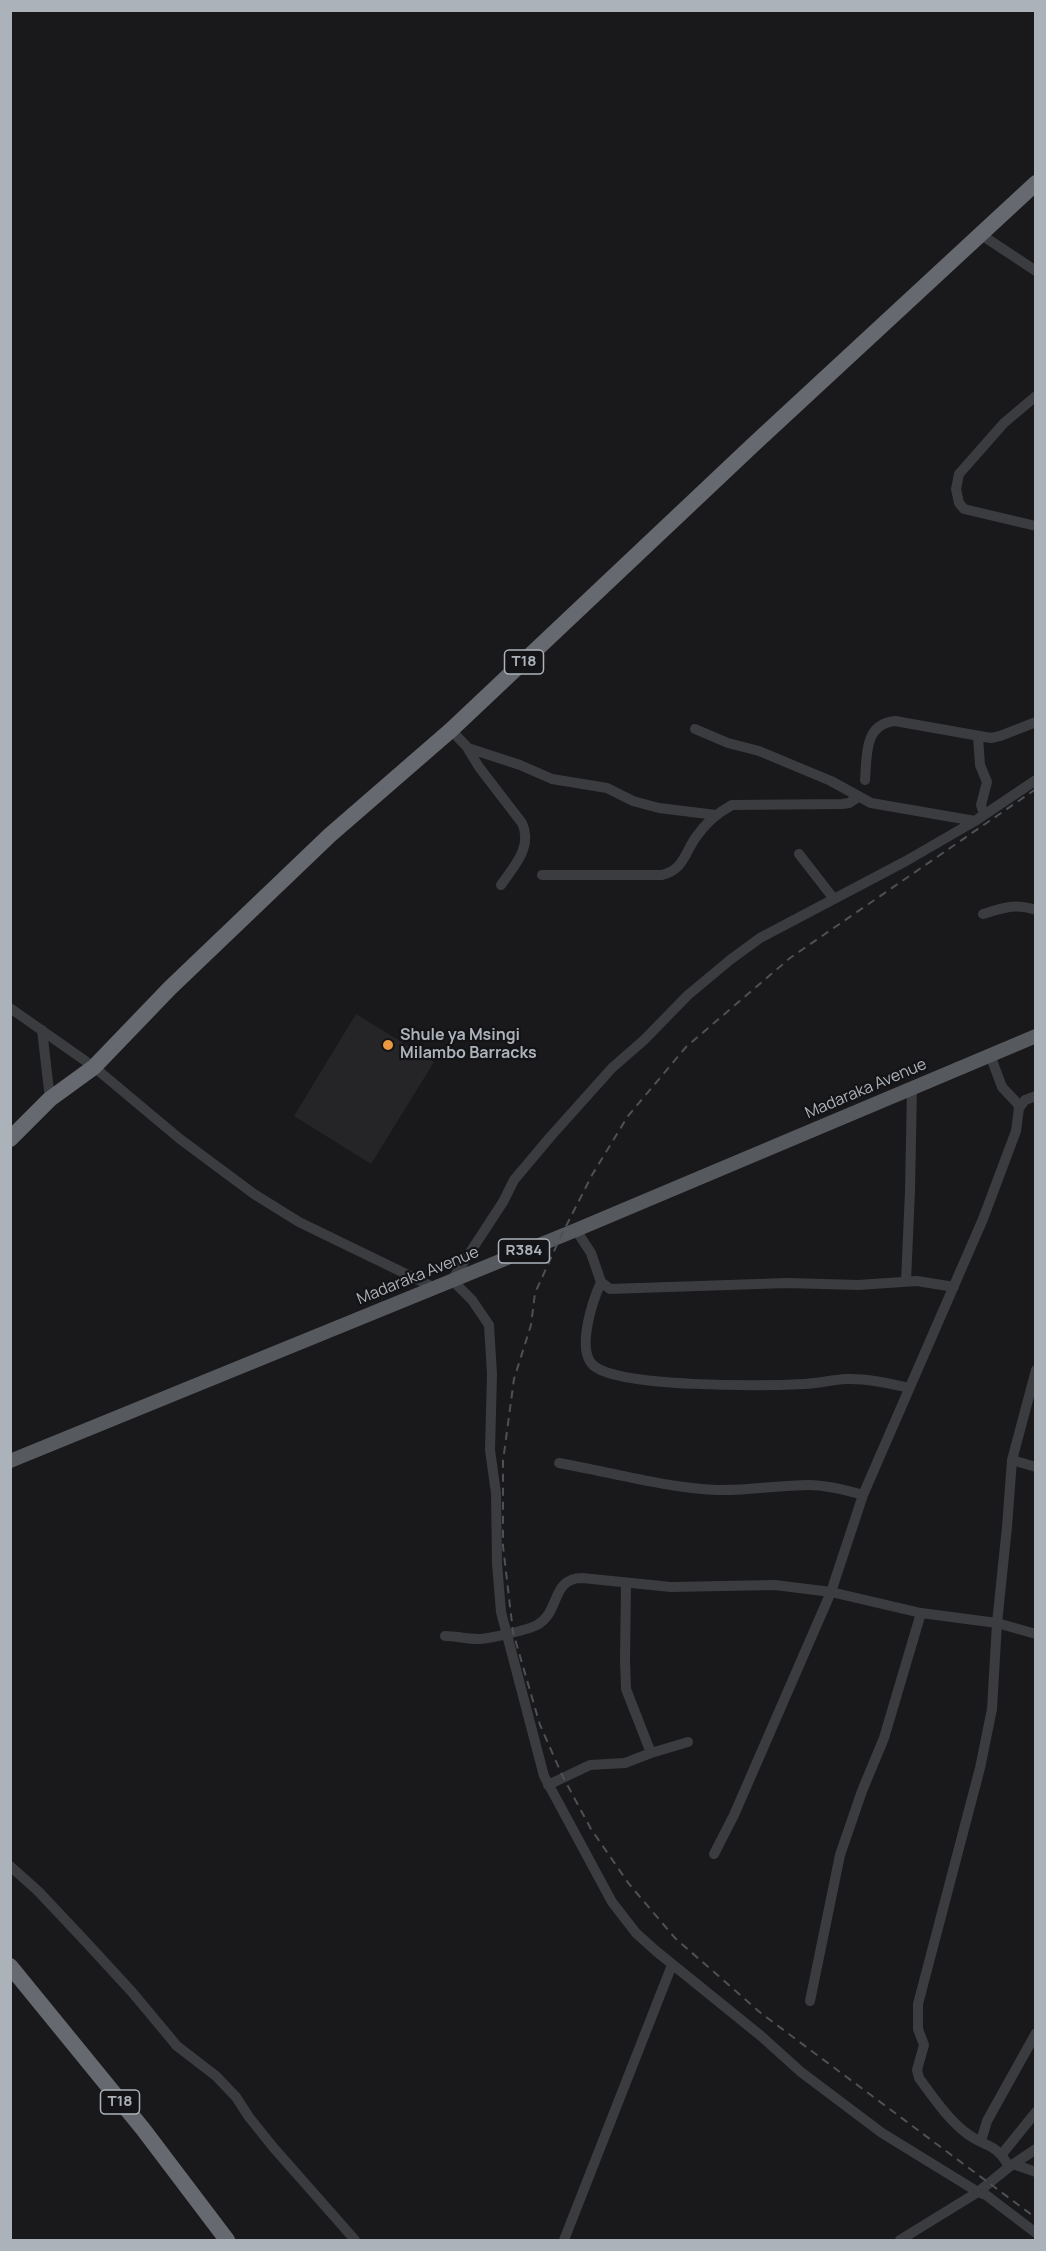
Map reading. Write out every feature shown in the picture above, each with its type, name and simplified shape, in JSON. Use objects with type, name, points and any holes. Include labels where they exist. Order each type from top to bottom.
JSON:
[{"type":"highway","name":"T18","points":[[10,1139],[50,1098],[94,1067],[170,988],[330,835],[451,730],[1035,183]]},
{"type":"highway","name":"T18","points":[[10,1966],[143,2129],[227,2241]]},
{"type":"main road","name":"Madaraka Avenue","points":[[10,1461],[336,1326],[576,1230],[1035,1036]]},
{"type":"street","points":[[980,234],[1035,271]]},
{"type":"street","points":[[1035,396],[1004,423],[959,474],[955,485],[959,503],[964,509],[1035,526]]},
{"type":"street","points":[[865,780],[868,747],[872,734],[884,722],[895,721],[978,736],[1000,736],[1035,722]]},
{"type":"street","points":[[695,729],[728,744],[759,751],[880,805],[975,821]]},
{"type":"street","points":[[451,730],[468,748],[522,823],[526,832],[522,854],[501,885]]},
{"type":"street","points":[[978,736],[980,765],[987,782],[981,805],[984,814]]},
{"type":"street","points":[[468,748],[520,765],[552,779],[607,788],[645,805],[716,815]]},
{"type":"street","points":[[1035,780],[975,821],[906,861],[760,938],[688,995],[644,1040],[612,1068],[550,1136],[514,1180],[503,1202],[452,1280],[472,1300],[489,1325],[492,1374],[490,1450],[496,1493],[497,1563],[501,1612],[548,1785],[617,1910],[636,1933],[672,1965],[823,2090],[882,2133],[978,2192],[987,2195],[1035,2233]]},
{"type":"street","points":[[542,875],[662,875],[679,867],[696,837],[716,815],[732,805],[842,804],[849,803],[858,796]]},
{"type":"street","points":[[799,854],[834,899]]},
{"type":"street","points":[[982,914],[1021,905],[1035,910]]},
{"type":"street","points":[[10,1008],[94,1067],[180,1139],[254,1194],[299,1222],[435,1288]]},
{"type":"street","points":[[42,1029],[50,1098]]},
{"type":"street","points":[[714,1854],[734,1815],[831,1592],[863,1495],[954,1287],[1016,1131],[1019,1108],[1017,1102],[1002,1087],[990,1056]]},
{"type":"street","points":[[906,1281],[912,1087]]},
{"type":"street","points":[[1019,1108],[1025,1100],[1035,1096]]},
{"type":"street","points":[[576,1230],[591,1253],[601,1282],[610,1289],[755,1284],[846,1283],[858,1285],[906,1281],[954,1287]]},
{"type":"street","points":[[601,1282],[590,1314],[586,1346],[591,1364],[607,1374],[638,1380],[766,1386],[847,1379],[886,1382],[909,1388]]},
{"type":"street","points":[[1033,2174],[1011,2166],[1002,2154],[970,2136],[954,2121],[919,2078],[917,2070],[924,2045],[918,2029],[918,2004],[985,1745],[992,1709],[997,1623],[1012,1460],[1035,1370]]},
{"type":"street","points":[[1012,1460],[1035,1467]]},
{"type":"street","points":[[559,1463],[629,1476],[658,1484],[714,1490],[809,1485],[863,1495]]},
{"type":"street","points":[[445,1636],[478,1639],[525,1630],[544,1620],[562,1586],[569,1580],[582,1578],[671,1587],[775,1585],[831,1592],[921,1613],[997,1623],[1035,1634]]},
{"type":"street","points":[[626,1584],[626,1689],[651,1753]]},
{"type":"street","points":[[810,2001],[840,1855],[862,1791],[884,1738],[921,1613]]},
{"type":"street","points":[[548,1785],[581,1767],[625,1763],[688,1742]]},
{"type":"street","points":[[10,1866],[38,1891],[117,1975],[177,2046],[216,2076],[236,2097],[273,2147],[355,2241]]},
{"type":"street","points":[[564,2241],[672,1965]]},
{"type":"street","points":[[981,2141],[987,2121],[1035,2032]]},
{"type":"street","points":[[1002,2154],[1035,2112]]},
{"type":"street","points":[[900,2241],[978,2192],[1035,2149]]},
{"type":"shaded area","points":[[356,1014],[434,1062],[371,1164],[294,1116]]},
{"type":"railway","points":[[1036,789],[790,958],[686,1047],[628,1116],[592,1175],[535,1293],[531,1325],[514,1379],[503,1461],[503,1546],[513,1632],[540,1725],[563,1777],[591,1829],[629,1884],[675,1938],[762,2014],[1036,2218]]},
{"type":"place","name":"Shule ya Msingi Milambo Barracks","points":[[388,1045]]}]
